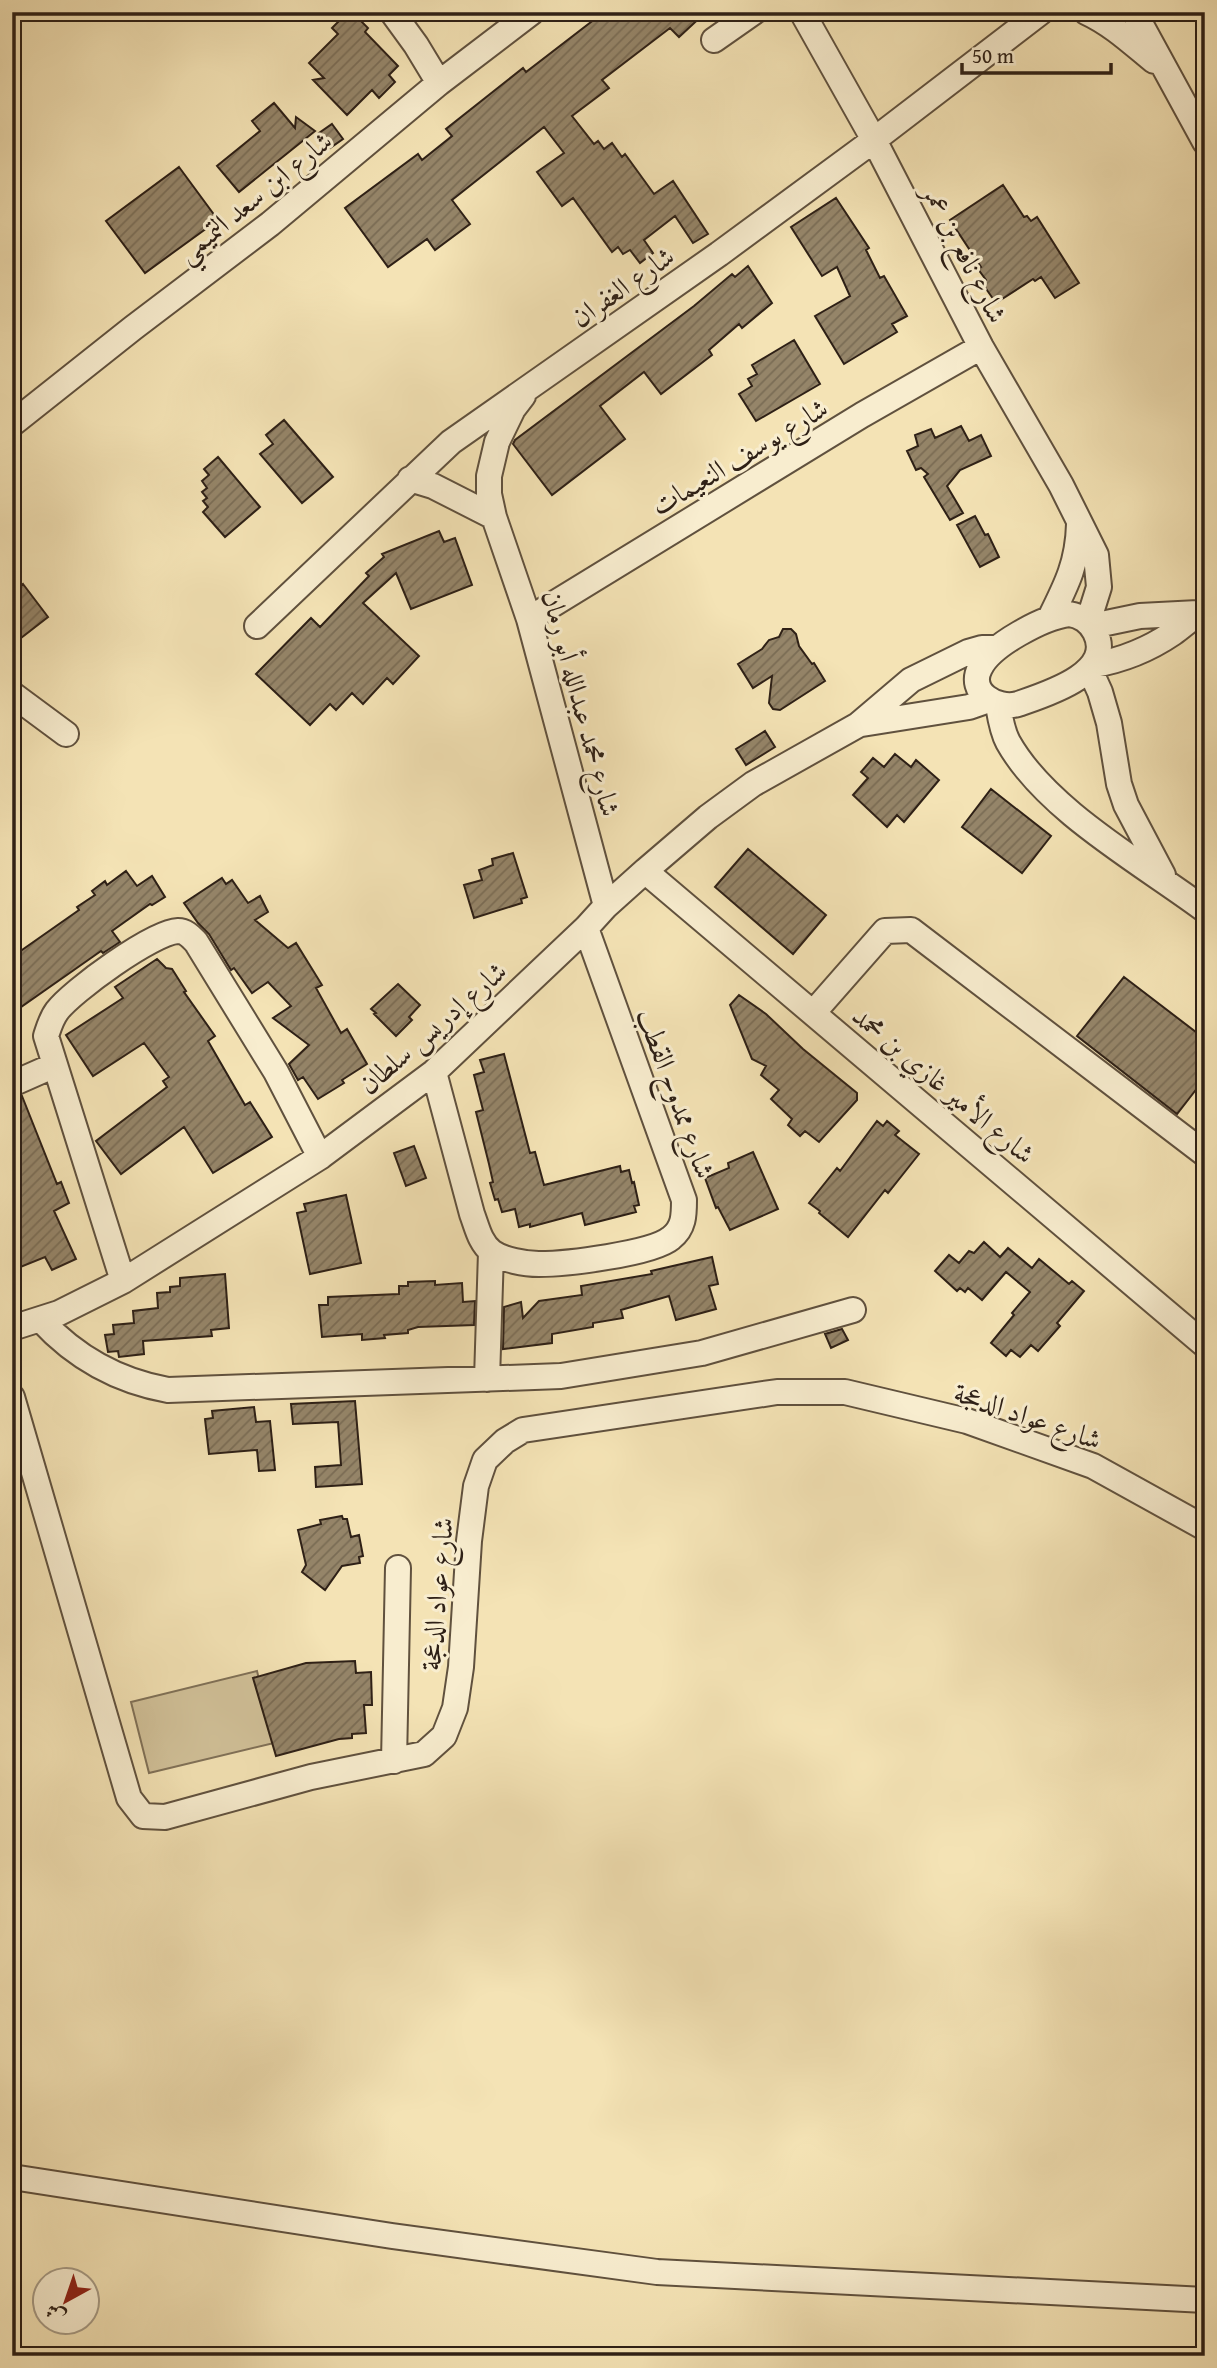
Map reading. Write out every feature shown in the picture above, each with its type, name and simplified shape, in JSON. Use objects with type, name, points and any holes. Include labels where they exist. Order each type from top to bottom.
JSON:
[{"type":"street","points":[[392,12],[416,44],[439,83]]},
{"type":"street","name":"شارع ابن سعد التميمي","points":[[12,424],[270,224],[439,83],[532,12]]},
{"type":"street","points":[[714,40],[754,12]]},
{"type":"street","name":"شارع نافع بن عمر","points":[[802,12],[874,141],[981,347],[1080,520],[1096,555],[1100,573],[1090,624]]},
{"type":"street","points":[[1086,12],[1126,37],[1168,73]]},
{"type":"street","points":[[1134,12],[1205,142]]},
{"type":"street","name":"شارع الغفران","points":[[257,625],[451,442],[615,328],[874,141],[1042,13]]},
{"type":"street","name":"شارع يوسف النعيمات","points":[[529,619],[862,415],[981,347]]},
{"type":"street","name":"شارع محمد عبدالله أبو رمان","points":[[529,387],[505,425],[493,458],[489,476],[494,517],[529,619],[606,906]]},
{"type":"street","points":[[410,478],[433,486],[494,517]]},
{"type":"street","points":[[1050,618],[1073,572],[1079,549],[1080,520]]},
{"type":"street","points":[[1202,611],[1140,616],[1090,624],[1069,614],[1050,618],[997,648],[986,659],[978,674],[979,687],[993,703],[1006,739],[1020,760],[1046,789],[1076,817],[1205,910]]},
{"type":"street","points":[[1092,668],[1138,653],[1172,634],[1202,611]]},
{"type":"street","points":[[1090,624],[1099,646],[1092,668],[1109,723],[1119,784],[1126,805],[1167,882]]},
{"type":"street","name":"شارع إدريس سلطان","points":[[12,1328],[41,1320],[123,1281],[320,1157],[434,1072],[586,929],[606,906],[709,817],[753,784],[858,724],[911,680],[968,652],[997,648]]},
{"type":"street","name":"شارع إدريس سلطان","points":[[858,724],[993,703],[1008,707],[1029,700],[1092,668]]},
{"type":"street","points":[[12,694],[66,734]]},
{"type":"street","name":"شارع الأمير غازي بن محمد","points":[[645,871],[1205,1345]]},
{"type":"street","name":"شارع ممدوح القطب","points":[[491,1252],[507,1259],[537,1264],[603,1257],[647,1249],[668,1241],[679,1230],[684,1217],[684,1200],[586,929]]},
{"type":"street","points":[[813,1013],[885,931],[911,930],[1205,1154]]},
{"type":"street","points":[[123,1281],[46,1036],[50,1023],[63,1004],[99,974],[152,941],[172,932],[183,932],[196,942],[276,1072],[320,1157]]},
{"type":"street","points":[[12,1084],[55,1065]]},
{"type":"street","points":[[434,1072],[472,1214],[480,1236],[491,1252],[487,1379]]},
{"type":"street","points":[[41,1320],[52,1332],[102,1369],[138,1384],[168,1390],[561,1376],[702,1353],[853,1310]]},
{"type":"street","name":"شارع عواد الدعجة","points":[[12,1396],[129,1798],[143,1816],[165,1817],[311,1777],[424,1754],[444,1736],[455,1708],[461,1667],[469,1541],[476,1486],[485,1460],[505,1440],[523,1430],[777,1392],[845,1392],[967,1421],[1093,1466],[1205,1528]]},
{"type":"street","points":[[394,1761],[398,1568]]},
{"type":"street","points":[[12,2178],[392,2236],[657,2272],[1205,2300]]},
{"type":"shaded area","points":[[257,1671],[274,1743],[149,1773],[131,1702]]},
{"type":"building","points":[[348,12],[352,12],[368,28],[365,32],[398,66],[389,75],[395,82],[379,98],[372,90],[347,115],[313,80],[324,78],[309,63],[338,34],[332,28]]},
{"type":"building","points":[[604,12],[706,12],[679,37],[670,28],[602,80],[609,88],[572,116],[594,144],[598,141],[604,149],[612,143],[622,157],[625,154],[654,194],[673,181],[708,234],[693,243],[675,216],[644,240],[653,253],[640,263],[630,250],[623,254],[618,247],[612,252],[573,198],[562,206],[537,172],[564,153],[544,127],[452,200],[470,224],[435,250],[427,239],[388,267],[345,208],[418,154],[422,160],[452,136],[446,129],[523,68],[526,72]]},
{"type":"building","points":[[274,103],[295,128],[296,117],[315,131],[239,192],[217,166],[260,131],[252,121]]},
{"type":"building","points":[[332,124],[343,139],[330,148],[319,133]]},
{"type":"building","points":[[179,167],[218,220],[145,273],[106,221]]},
{"type":"building","points":[[1003,185],[1024,217],[1027,216],[1031,221],[1037,217],[1079,283],[1055,298],[1041,277],[1035,281],[1033,279],[996,303],[982,283],[986,280],[978,269],[981,267],[950,220]]},
{"type":"building","points":[[836,198],[869,248],[866,250],[880,278],[884,276],[907,316],[892,324],[897,332],[844,364],[815,316],[850,296],[837,267],[822,276],[791,227]]},
{"type":"building","points":[[748,266],[772,303],[742,328],[739,324],[709,350],[712,355],[661,394],[644,372],[600,406],[625,439],[552,495],[513,444],[515,440],[694,306],[732,274],[735,277]]},
{"type":"building","points":[[794,340],[820,384],[756,421],[739,394],[752,386],[748,379],[757,374],[752,365]]},
{"type":"building","points":[[284,420],[333,477],[302,503],[260,454],[273,444],[266,435]]},
{"type":"building","points":[[961,426],[969,441],[981,435],[991,456],[960,470],[947,486],[963,513],[950,520],[924,477],[928,474],[921,468],[916,470],[907,451],[918,446],[915,435],[931,429],[935,438]]},
{"type":"building","points":[[218,457],[260,507],[225,537],[203,512],[208,507],[203,501],[207,498],[202,492],[207,488],[202,481],[209,475],[204,469]]},
{"type":"building","points":[[975,516],[985,535],[988,534],[999,557],[980,567],[957,525]]},
{"type":"building","points":[[439,531],[444,542],[455,538],[472,585],[411,609],[396,573],[363,603],[419,656],[393,684],[387,678],[363,704],[352,693],[336,710],[330,704],[310,725],[256,674],[311,618],[320,627],[369,576],[366,573],[384,557],[382,554]]},
{"type":"building","points":[[23,584],[48,617],[12,645],[12,592]]},
{"type":"building","points":[[783,629],[791,629],[796,634],[799,646],[825,681],[780,710],[773,709],[769,703],[772,676],[753,688],[738,664],[762,649],[769,640],[779,637]]},
{"type":"building","points":[[765,731],[775,747],[746,765],[736,749]]},
{"type":"building","points":[[895,754],[911,767],[916,760],[939,780],[904,822],[897,815],[887,827],[853,795],[868,778],[861,772],[873,758],[884,767]]},
{"type":"building","points":[[991,789],[1051,836],[1022,873],[962,827]]},
{"type":"building","points":[[748,849],[826,915],[793,954],[715,887]]},
{"type":"building","points":[[513,853],[527,897],[521,899],[522,903],[474,918],[464,885],[482,880],[479,870],[493,865],[492,859]]},
{"type":"building","points":[[126,871],[137,886],[152,876],[165,897],[150,904],[112,931],[120,942],[103,953],[101,951],[21,1007],[12,994],[12,957],[79,910],[77,907],[95,895],[92,891],[105,881],[107,885]]},
{"type":"building","points":[[222,878],[226,884],[232,880],[248,903],[260,896],[268,912],[255,920],[288,948],[296,943],[322,985],[316,988],[341,1033],[347,1029],[367,1064],[318,1099],[303,1077],[298,1080],[289,1064],[309,1045],[273,1018],[291,1006],[268,982],[252,993],[234,968],[231,970],[209,934],[184,903]]},
{"type":"building","points":[[157,959],[166,968],[172,969],[186,991],[184,992],[215,1036],[208,1041],[245,1105],[250,1102],[272,1137],[213,1173],[184,1127],[121,1174],[96,1141],[167,1087],[163,1081],[169,1077],[144,1043],[93,1076],[66,1035],[123,998],[115,987]]},
{"type":"building","points":[[1124,977],[1205,1039],[1205,1078],[1177,1114],[1077,1036]]},
{"type":"building","points":[[398,984],[420,1005],[409,1017],[412,1020],[396,1036],[371,1009]]},
{"type":"building","points":[[739,995],[766,1014],[803,1049],[857,1093],[857,1100],[819,1142],[805,1131],[800,1136],[788,1125],[792,1119],[771,1099],[779,1090],[761,1075],[766,1066],[752,1059],[730,1005]]},
{"type":"building","points":[[504,1054],[530,1153],[535,1152],[544,1185],[620,1166],[621,1172],[629,1170],[632,1183],[634,1182],[639,1205],[634,1206],[636,1212],[585,1225],[582,1213],[530,1227],[530,1224],[519,1227],[515,1209],[502,1212],[490,1183],[493,1182],[476,1112],[483,1110],[474,1075],[484,1072],[480,1060]]},
{"type":"building","points":[[22,1096],[57,1184],[61,1182],[69,1203],[54,1211],[76,1259],[52,1270],[45,1257],[18,1268],[12,1253],[12,1099]]},
{"type":"building","points":[[877,1121],[883,1126],[887,1121],[899,1131],[895,1135],[919,1154],[888,1193],[885,1190],[848,1237],[809,1203],[837,1168],[840,1171]]},
{"type":"building","points":[[414,1146],[426,1178],[406,1186],[394,1153]]},
{"type":"building","points":[[753,1152],[778,1209],[730,1230],[718,1207],[716,1208],[705,1178],[729,1168],[728,1163]]},
{"type":"building","points":[[346,1195],[361,1263],[310,1274],[297,1213],[306,1211],[304,1204]]},
{"type":"building","points":[[984,1242],[1000,1257],[1008,1248],[1032,1268],[1039,1259],[1069,1284],[1072,1281],[1084,1291],[1057,1323],[1060,1326],[1038,1351],[1031,1345],[1020,1357],[1011,1350],[1006,1356],[991,1343],[1030,1292],[1006,1272],[982,1300],[968,1288],[965,1292],[960,1288],[957,1291],[935,1271],[949,1255],[959,1263],[969,1251],[974,1253]]},
{"type":"building","points":[[712,1257],[718,1284],[709,1286],[716,1309],[676,1320],[669,1296],[621,1310],[623,1318],[593,1323],[593,1327],[552,1334],[552,1343],[503,1349],[504,1307],[521,1302],[523,1318],[539,1301],[582,1295],[581,1286],[652,1274],[651,1271]]},
{"type":"building","points":[[225,1274],[229,1328],[211,1330],[212,1336],[143,1341],[144,1354],[119,1357],[118,1351],[108,1352],[105,1335],[114,1334],[113,1325],[134,1323],[133,1311],[158,1308],[157,1293],[170,1292],[170,1287],[180,1286],[180,1278]]},
{"type":"building","points":[[435,1281],[435,1285],[462,1283],[463,1302],[475,1301],[474,1325],[418,1327],[408,1330],[408,1333],[362,1340],[362,1334],[322,1337],[319,1305],[328,1305],[328,1297],[399,1294],[399,1286],[408,1286],[408,1282]]},
{"type":"building","points":[[842,1329],[848,1340],[831,1348],[825,1334]]},
{"type":"building","points":[[355,1401],[362,1484],[316,1487],[315,1467],[341,1465],[338,1422],[293,1424],[291,1404]]},
{"type":"building","points":[[254,1407],[256,1422],[270,1421],[275,1470],[259,1471],[257,1450],[209,1454],[205,1419],[213,1418],[212,1411]]},
{"type":"building","points":[[342,1516],[347,1519],[351,1537],[359,1535],[363,1556],[359,1557],[360,1563],[342,1566],[325,1590],[302,1572],[306,1565],[298,1530],[321,1524],[320,1520]]},
{"type":"building","points":[[355,1661],[356,1673],[371,1672],[372,1705],[364,1705],[366,1733],[352,1734],[352,1738],[276,1756],[253,1678],[306,1663]]}]
